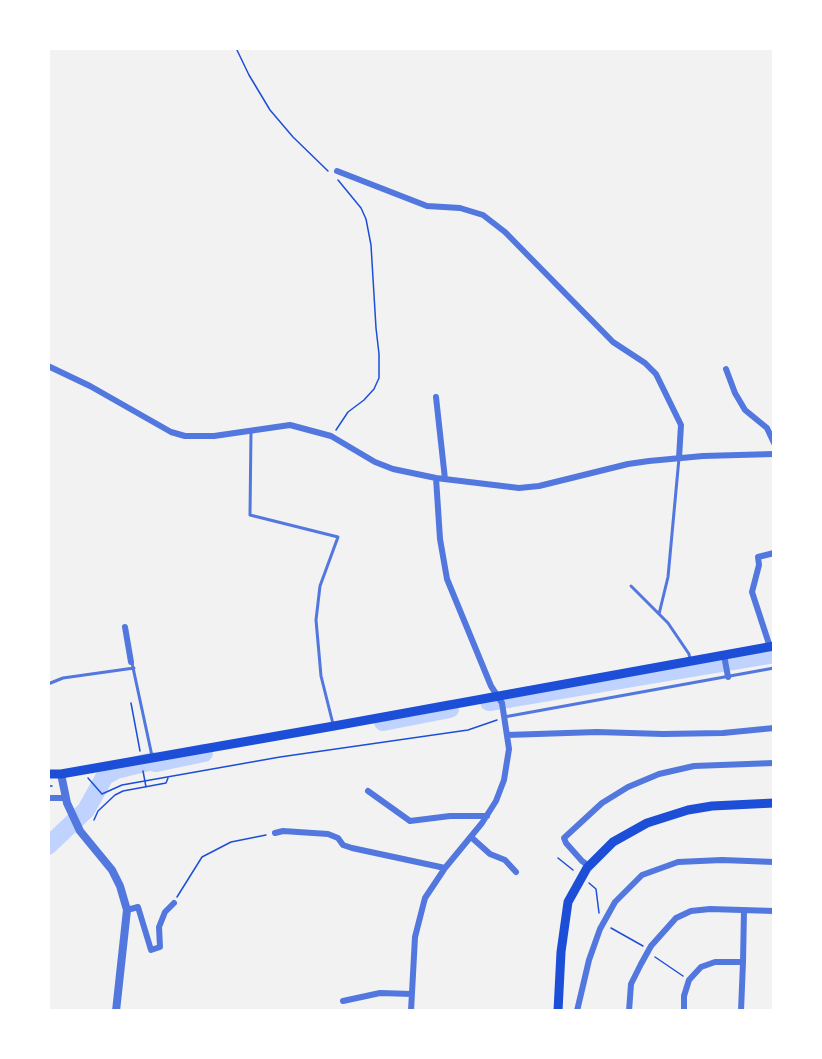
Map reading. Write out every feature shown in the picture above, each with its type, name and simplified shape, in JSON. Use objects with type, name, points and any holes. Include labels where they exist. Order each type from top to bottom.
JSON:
[{"type":"main road","points":[[48,774],[61,774],[772,647]]},
{"type":"main road","points":[[558,1011],[561,952],[568,902],[589,866],[613,842],[647,823],[688,810],[712,806],[774,803]]},
{"type":"street","points":[[337,171],[427,206],[460,208],[483,215],[505,232],[613,342],[645,363],[656,374],[681,425],[680,458]]},
{"type":"street","points":[[48,366],[90,386],[171,432],[184,436],[202,437],[290,425],[331,436],[375,462],[393,469],[436,478],[519,488],[587,475],[628,464],[680,458],[774,454]]},
{"type":"street","points":[[726,369],[735,393],[745,410],[767,428],[774,443]]},
{"type":"street","points":[[436,397],[445,479]]},
{"type":"street","points":[[411,1011],[415,937],[425,898],[496,801],[504,780],[509,749],[502,703],[447,579],[440,539],[436,478]]},
{"type":"street","points":[[772,647],[752,592],[759,566],[758,557],[774,554]]},
{"type":"street","points":[[125,627],[133,665]]},
{"type":"street","points":[[724,657],[728,677]]},
{"type":"street","points":[[507,735],[597,732],[723,733],[774,728]]},
{"type":"street","points":[[589,866],[574,852],[564,838],[602,803],[628,787],[659,774],[694,766],[774,763]]},
{"type":"street","points":[[61,774],[66,798],[80,831],[112,870],[120,886],[126,910],[116,1011]]},
{"type":"street","points":[[368,791],[410,821],[450,816],[487,816]]},
{"type":"street","points":[[48,798],[66,798]]},
{"type":"street","points":[[275,833],[283,831],[328,834],[338,838],[343,845],[352,848],[446,868]]},
{"type":"street","points":[[471,837],[490,854],[505,860],[516,872]]},
{"type":"street","points":[[577,1011],[589,960],[603,923],[615,902],[642,875],[678,862],[700,860],[774,862]]},
{"type":"street","points":[[126,910],[138,907],[151,950],[160,947],[159,927],[165,912],[174,903]]},
{"type":"street","points":[[629,1011],[631,984],[648,951],[676,918],[691,911],[710,909],[774,911]]},
{"type":"street","points":[[741,1011],[744,910]]},
{"type":"street","points":[[684,1011],[684,996],[689,980],[700,967],[715,962],[743,962]]},
{"type":"street","points":[[343,1001],[380,993],[412,994]]},
{"type":"lane","points":[[251,430],[250,515],[338,537],[320,586],[316,620],[321,676],[334,726]]},
{"type":"lane","points":[[659,614],[668,577],[680,458]]},
{"type":"lane","points":[[631,586],[659,614],[688,654],[690,662]]},
{"type":"lane","points":[[48,684],[63,678],[133,665],[153,757]]},
{"type":"lane","points":[[504,717],[774,668]]},
{"type":"path","points":[[236,48],[270,110],[293,137],[348,190],[366,219],[371,245],[379,378],[374,389],[348,412],[331,436]]},
{"type":"path","points":[[131,703],[139,750]]},
{"type":"path","points":[[88,778],[102,794],[122,785],[279,758],[468,730],[504,717]]},
{"type":"path","points":[[94,820],[98,810],[115,795],[123,791],[166,783],[169,777]]},
{"type":"path","points":[[174,903],[202,857],[231,842],[275,833]]},
{"type":"path","points":[[596,889],[598,910],[603,923],[689,980]]},
{"type":"waterway","points":[[489,702],[774,654]]},
{"type":"waterway","points":[[383,722],[450,709]]},
{"type":"waterway","points":[[48,846],[86,810],[105,776],[116,770],[153,761],[156,763],[204,753]]}]
